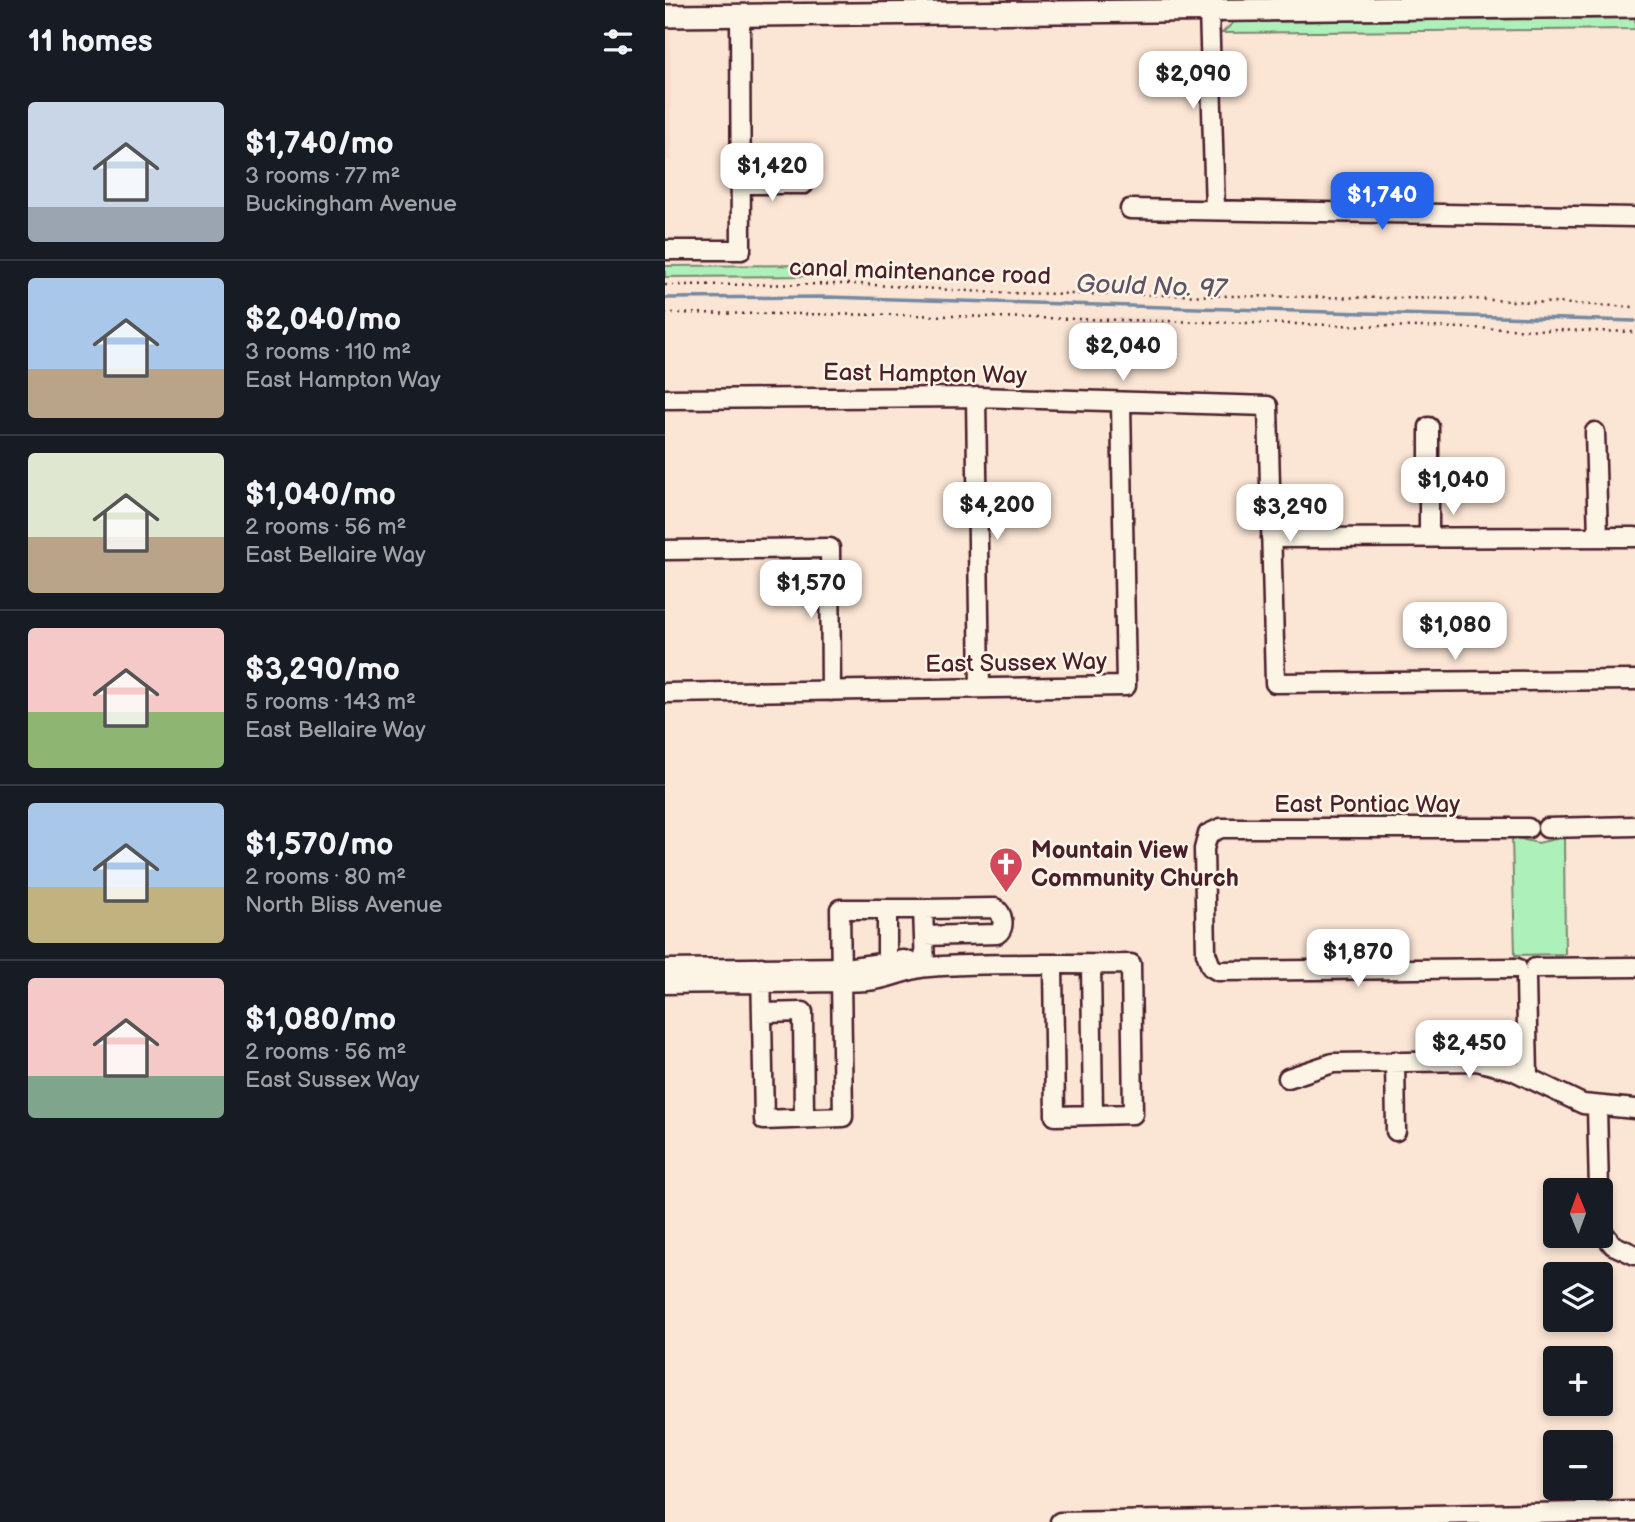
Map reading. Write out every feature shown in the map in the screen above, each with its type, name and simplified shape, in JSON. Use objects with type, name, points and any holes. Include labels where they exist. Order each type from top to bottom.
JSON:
[{"type":"main road","points":[[665,4],[674,0]]},
{"type":"main road","points":[[1450,8],[1486,0]]},
{"type":"main road","points":[[665,16],[740,15],[851,7],[1635,6]]},
{"type":"street","points":[[1215,210],[1217,5]]},
{"type":"street","points":[[665,250],[741,250],[740,15]]},
{"type":"street","points":[[740,184],[804,184]]},
{"type":"street","points":[[1130,209],[1635,217]]},
{"type":"street","points":[[976,397],[980,688]]},
{"type":"street","name":"East Hampton Way","points":[[665,399],[976,397],[1268,406],[1271,538]]},
{"type":"street","name":"East Sussex Way","points":[[665,692],[1126,686],[1121,403]]},
{"type":"street","points":[[1429,428],[1429,536]]},
{"type":"street","points":[[1595,432],[1598,537]]},
{"type":"street","points":[[1635,537],[1271,538],[1275,683],[1635,680]]},
{"type":"street","points":[[665,550],[830,548],[831,691]]},
{"type":"street","name":"East Pontiac Way","points":[[1526,972],[1226,972],[1211,967],[1206,953],[1204,849],[1208,834],[1221,828],[1528,828],[1532,835],[1537,837],[1545,833],[1547,828],[1635,826]]},
{"type":"street","points":[[762,974],[764,1120],[843,1117],[840,909],[995,908],[1002,915],[1001,931],[997,934],[924,936]]},
{"type":"street","points":[[887,909],[887,963]]},
{"type":"street","points":[[923,909],[925,967]]},
{"type":"street","points":[[665,969],[762,974],[840,973],[904,960],[925,967]]},
{"type":"street","points":[[840,973],[871,980],[925,967],[1053,965],[1091,965],[1131,964],[1133,1114],[1055,1116],[1053,965]]},
{"type":"street","points":[[1091,965],[1093,1115]]},
{"type":"street","points":[[1528,1076],[1526,972],[1635,967]]},
{"type":"street","points":[[665,984],[762,974]]},
{"type":"street","points":[[763,1013],[803,1012],[804,1118]]},
{"type":"street","points":[[1395,1061],[1397,1131]]},
{"type":"street","points":[[1288,1078],[1333,1063],[1477,1061],[1528,1076],[1567,1097],[1597,1107],[1635,1109]]},
{"type":"street","points":[[1597,1107],[1598,1178]]},
{"type":"street","points":[[1613,1245],[1635,1255]]},
{"type":"street","points":[[1060,1522],[1635,1512],[1632,1522]]},
{"type":"path","name":"canal maintenance road","points":[[665,285],[859,284],[999,293],[1471,299],[1635,307]]},
{"type":"path","name":"canal maintenance road","points":[[665,313],[949,316],[1635,332]]},
{"type":"shaded area","points":[[665,29],[670,29],[671,160],[665,160]]},
{"type":"green space","points":[[1635,18],[1635,29],[1222,33],[1234,22]]},
{"type":"green space","points":[[812,265],[812,276],[665,277],[665,266]]},
{"type":"green space","points":[[1512,837],[1538,843],[1564,837],[1565,954],[1515,955]]},
{"type":"waterway","name":"Gould No. 97","points":[[665,298],[828,297],[1635,321]]},
{"type":"place","name":"Mountain View Community Church","points":[[1006,894]]}]
